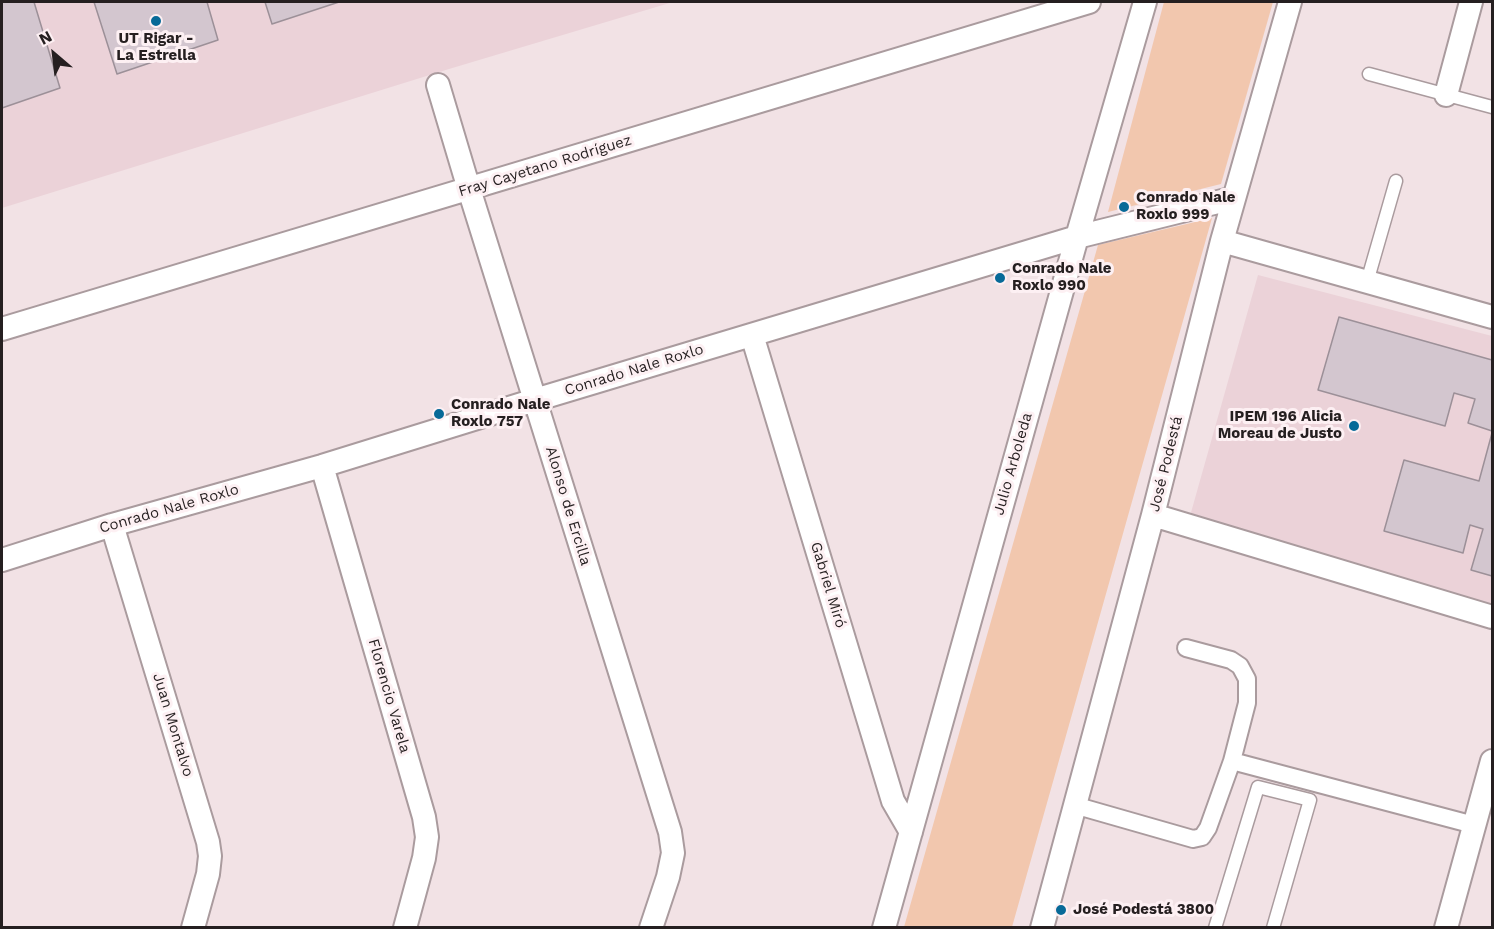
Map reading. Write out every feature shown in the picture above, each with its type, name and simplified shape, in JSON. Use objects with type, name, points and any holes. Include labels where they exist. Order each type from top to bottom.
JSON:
[{"type":"street","name":"Fray Cayetano Rodríguez","points":[[2,329],[1089,2]]},
{"type":"street","name":"Julio Arboleda","points":[[884,927],[1145,2]]},
{"type":"street","name":"José Podestá","points":[[1042,927],[1153,515],[1222,241],[1290,2]]},
{"type":"street","points":[[1446,95],[1471,2]]},
{"type":"street","name":"Alonso de Ercilla","points":[[438,85],[670,832],[673,853],[670,869],[651,927]]},
{"type":"street","name":"Conrado Nale Roxlo","points":[[2,560],[112,525],[322,466],[1077,237],[1234,198]]},
{"type":"street","points":[[1222,241],[1492,317]]},
{"type":"street","name":"Gabriel Miró","points":[[752,335],[893,801],[911,832]]},
{"type":"street","name":"Florencio Varela","points":[[322,466],[424,817],[427,837],[424,858],[405,927]]},
{"type":"street","points":[[1153,515],[1492,617]]},
{"type":"street","name":"Juan Montalvo","points":[[112,525],[208,842],[210,856],[208,874],[193,927]]},
{"type":"street","points":[[1074,806],[1193,839],[1202,837],[1208,828],[1232,761],[1247,703],[1247,679],[1240,666],[1231,660],[1186,648]]},
{"type":"street","points":[[1232,761],[1474,825]]},
{"type":"street","points":[[1446,927],[1492,761]]},
{"type":"lane","points":[[1369,74],[1492,107]]},
{"type":"lane","points":[[1367,282],[1396,181]]},
{"type":"lane","points":[[1215,927],[1258,787],[1310,801],[1273,927]]},
{"type":"shaded area","points":[[2,2],[673,2],[2,208]]},
{"type":"shaded area","points":[[1164,2],[1273,2],[1221,184],[1108,212]]},
{"type":"shaded area","points":[[1212,218],[1012,927],[904,927],[1098,245]]},
{"type":"shaded area","name":"IPEM 196 Alicia Moreau de Justo","points":[[1258,275],[1492,336],[1492,608],[1190,516]]},
{"type":"building","points":[[2,2],[34,2],[60,88],[2,108]]},
{"type":"building","name":"UT Rigar - La Estrella","points":[[94,2],[207,2],[218,40],[117,74]]},
{"type":"building","points":[[265,2],[339,2],[272,24]]},
{"type":"building","points":[[1339,317],[1492,360],[1492,431],[1468,423],[1475,399],[1454,393],[1445,426],[1318,390]]},
{"type":"building","points":[[1492,433],[1492,576],[1471,570],[1483,529],[1470,525],[1463,553],[1384,531],[1404,460],[1479,481]]},
{"type":"place","name":"UT Rigar - La Estrella","points":[[156,21]]},
{"type":"place","name":"Conrado Nale Roxlo 999","points":[[1124,207]]},
{"type":"place","name":"Conrado Nale Roxlo 990","points":[[1000,278]]},
{"type":"place","name":"Conrado Nale Roxlo 757","points":[[439,414]]},
{"type":"place","name":"IPEM 196 Alicia Moreau de Justo","points":[[1354,426]]},
{"type":"place","name":"José Podestá 3800","points":[[1061,910]]}]
